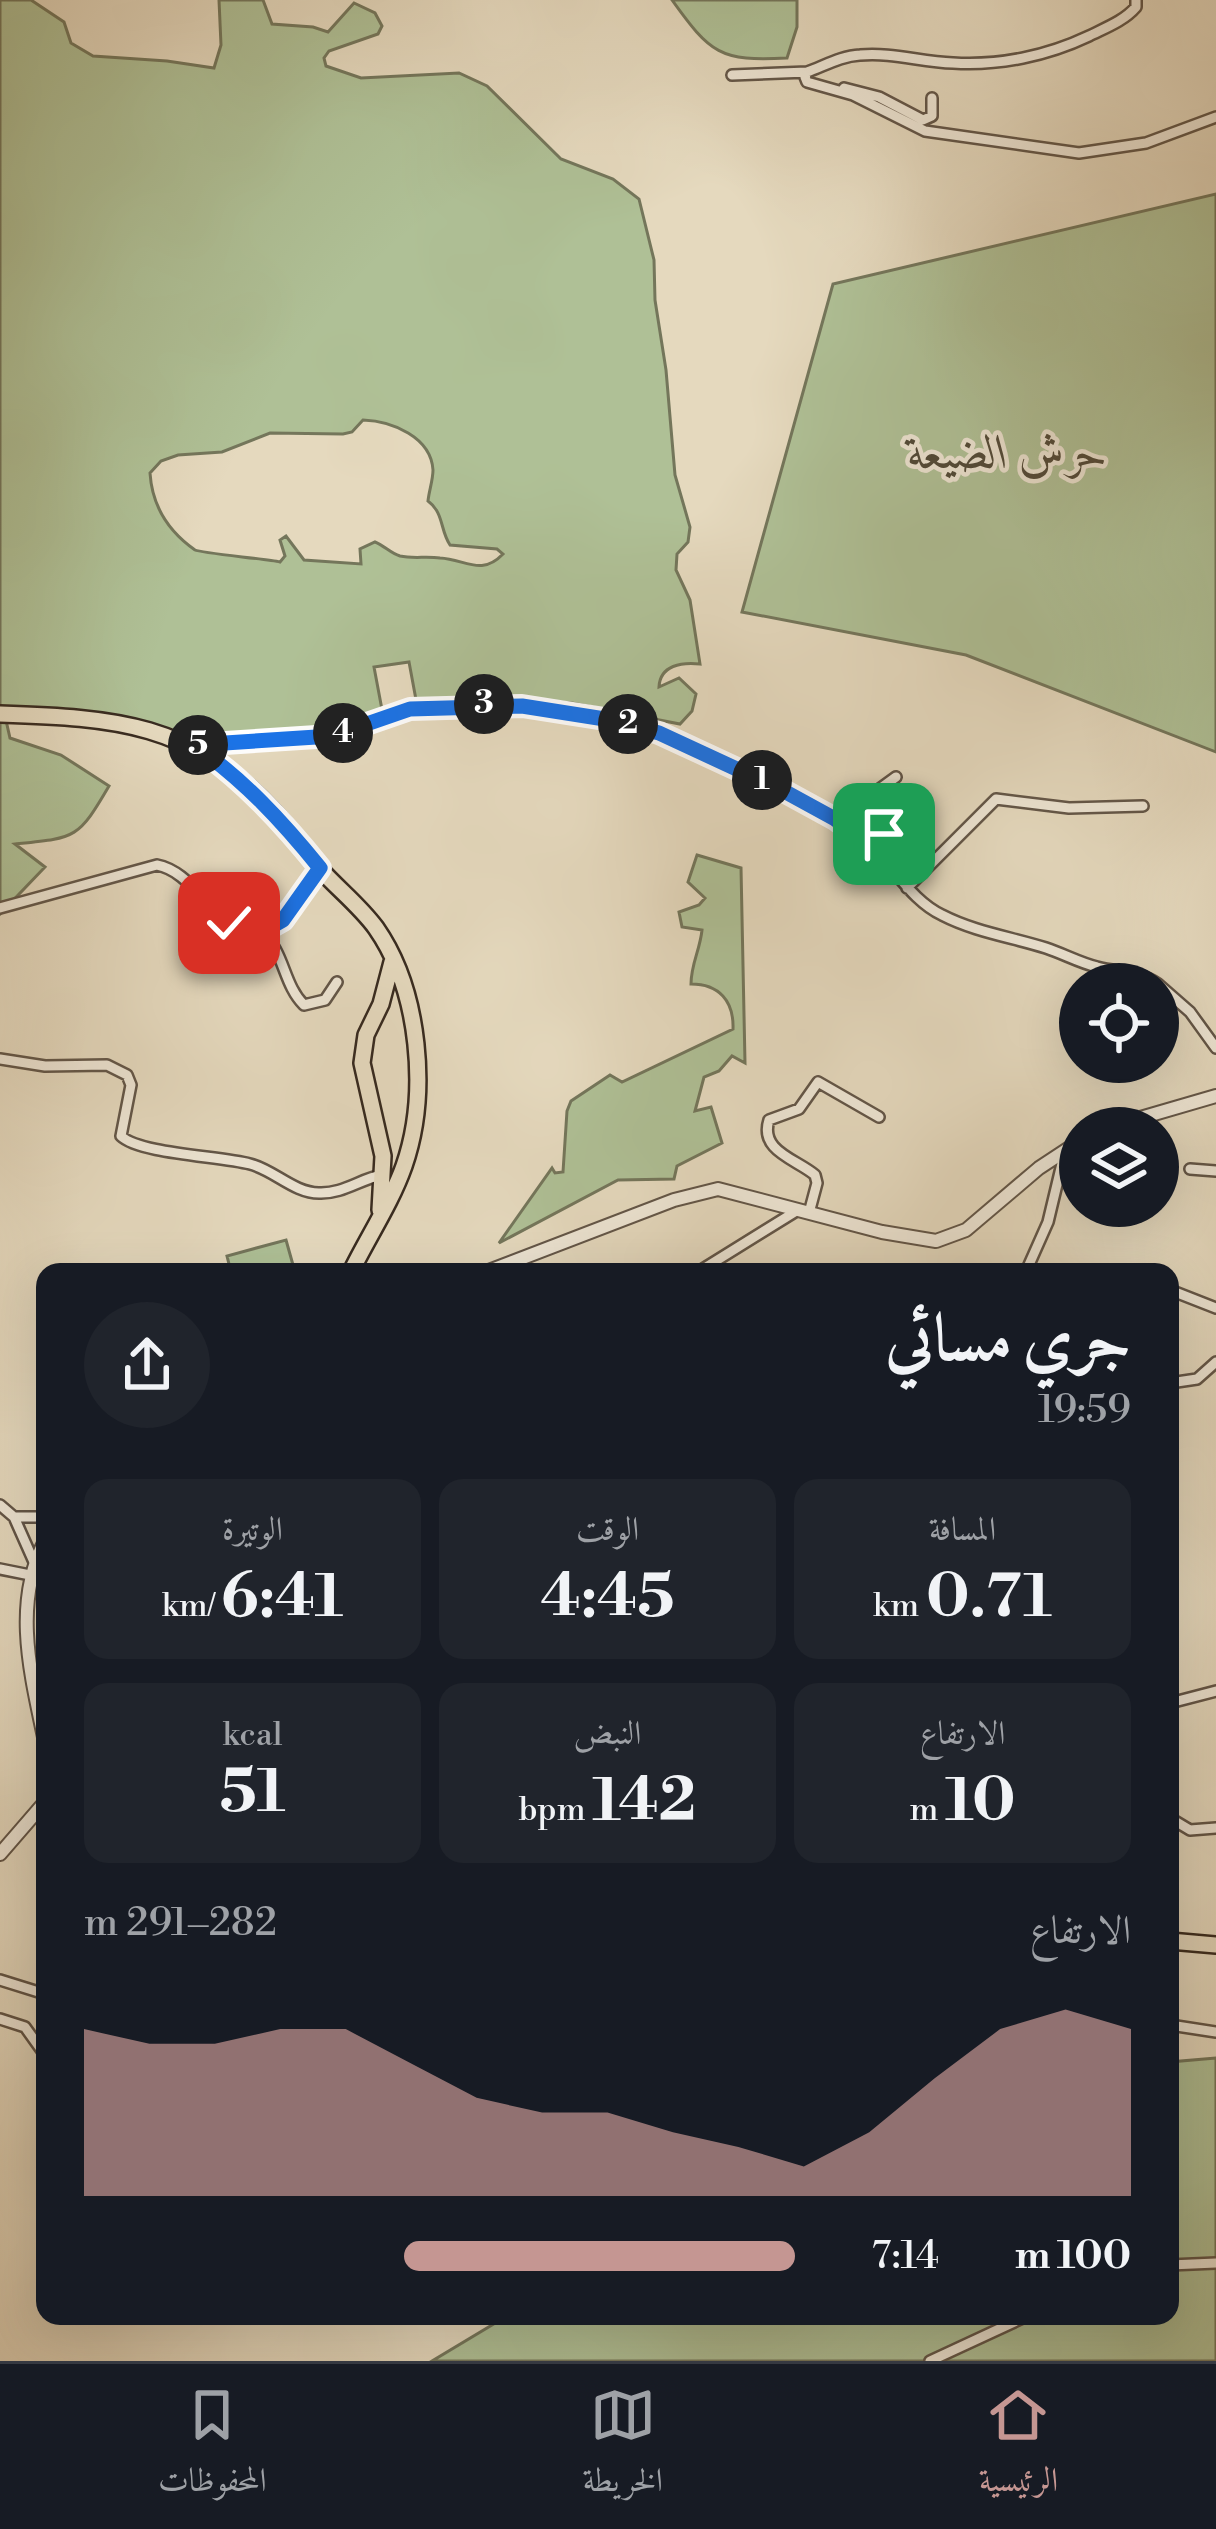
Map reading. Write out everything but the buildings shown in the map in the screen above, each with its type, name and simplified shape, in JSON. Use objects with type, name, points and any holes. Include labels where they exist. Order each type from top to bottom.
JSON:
[{"type":"main road","points":[[0,714],[121,724],[163,732],[194,745],[274,812],[374,925],[402,982],[415,1033],[416,1096],[406,1159],[391,1177],[355,1263]]},
{"type":"main road","points":[[391,1177],[362,1063],[392,962]]},
{"type":"main road","points":[[383,1156],[406,1159]]},
{"type":"main road","points":[[1179,1942],[1216,1945]]},
{"type":"street","points":[[732,75],[806,72],[853,55],[952,63],[1020,59],[1057,50],[1117,22],[1130,14],[1136,0]]},
{"type":"street","points":[[806,72],[807,82],[871,94],[923,120],[932,116],[932,98]]},
{"type":"street","points":[[833,88],[925,130],[1079,153],[1147,142],[1216,117]]},
{"type":"street","points":[[871,94],[886,88]]},
{"type":"street","points":[[194,745],[332,736],[410,709],[522,706],[611,720],[659,733],[755,777],[847,828],[871,846],[935,913],[1086,963]]},
{"type":"street","points":[[847,828],[874,793],[896,777]]},
{"type":"street","points":[[871,846],[924,799]]},
{"type":"street","points":[[907,888],[996,799],[1069,808],[1143,806]]},
{"type":"street","points":[[0,908],[158,865],[172,870],[229,923],[262,932],[275,946],[304,1005],[325,1000],[337,982]]},
{"type":"street","points":[[262,932],[283,920],[320,868]]},
{"type":"street","points":[[1179,1002],[1216,1048]]},
{"type":"street","points":[[0,1059],[119,1069],[131,1085],[121,1136],[140,1147],[253,1164],[315,1194],[335,1192],[363,1178],[391,1177]]},
{"type":"street","points":[[713,1263],[803,1211],[817,1184],[815,1175],[770,1144],[769,1120],[799,1109],[818,1082],[879,1117]]},
{"type":"street","points":[[1178,1107],[1216,1096]]},
{"type":"street","points":[[510,1263],[703,1191],[733,1191],[882,1232],[937,1241],[966,1230],[1059,1155]]},
{"type":"street","points":[[1190,1168],[1216,1171]]},
{"type":"street","points":[[1030,1263],[1048,1222],[1059,1175]]},
{"type":"street","points":[[1179,1293],[1216,1307]]},
{"type":"street","points":[[1179,1382],[1197,1379],[1216,1362]]},
{"type":"street","points":[[0,1505],[14,1517],[36,1561]]},
{"type":"street","points":[[14,1517],[36,1516]]},
{"type":"street","points":[[0,1569],[36,1563]]},
{"type":"street","points":[[36,1571],[27,1644],[36,1693]]},
{"type":"street","points":[[1179,1701],[1216,1691]]},
{"type":"street","points":[[0,1854],[36,1812]]},
{"type":"street","points":[[1179,1823],[1190,1830],[1216,1828]]},
{"type":"street","points":[[0,1980],[36,1991]]},
{"type":"street","points":[[0,2019],[25,2027],[36,2042]]},
{"type":"street","points":[[1179,2026],[1216,2032]]},
{"type":"street","points":[[1179,2266],[1216,2259]]},
{"type":"street","points":[[930,2361],[1008,2325]]},
{"type":"green space","points":[[0,0],[31,0],[64,22],[71,43],[93,56],[214,68],[221,45],[219,0],[263,0],[272,24],[328,32],[354,3],[375,13],[382,26],[378,34],[329,51],[326,66],[361,78],[459,73],[487,86],[561,159],[613,179],[639,199],[654,260],[675,475],[690,527],[688,542],[677,554],[676,570],[690,600],[700,664],[668,670],[659,687],[679,678],[696,694],[692,711],[680,724],[572,703],[493,697],[417,705],[409,662],[374,667],[383,715],[303,739],[202,742],[165,730],[5,716],[10,738],[61,755],[109,786],[90,817],[73,833],[15,844],[45,867],[0,914]],"holes":[[[363,420],[408,433],[425,448],[433,470],[428,501],[450,545],[497,549],[503,554],[480,566],[400,556],[375,542],[360,549],[361,564],[304,560],[286,536],[280,540],[285,556],[280,562],[200,551],[169,526],[154,496],[150,473],[161,461],[178,455],[222,452],[270,433],[343,434]]]},
{"type":"green space","points":[[672,0],[797,0],[797,27],[787,58],[746,58],[719,50],[707,43]]},
{"type":"green space","name":"حرش الضيعة","points":[[1216,194],[1216,752],[966,655],[742,612],[833,284]]},
{"type":"green space","points":[[697,855],[741,868],[745,1063],[732,1056],[719,1071],[704,1077],[695,1111],[711,1107],[722,1143],[677,1166],[674,1179],[618,1180],[499,1243],[552,1168],[555,1173],[563,1172],[571,1101],[610,1075],[622,1082],[733,1029],[723,996],[710,987],[691,984],[702,930],[682,927],[679,912],[705,898],[688,882]]},
{"type":"green space","points":[[286,1240],[292,1263],[229,1263],[227,1256]]},
{"type":"green space","points":[[1216,2058],[1216,2361],[432,2361],[492,2325],[1179,2325],[1179,2061]]},
{"type":"route","points":[[229,923],[262,932],[283,920],[320,868],[274,812],[194,745],[332,736],[410,709],[500,704],[630,724],[755,777],[835,819],[871,846],[884,834]]}]
